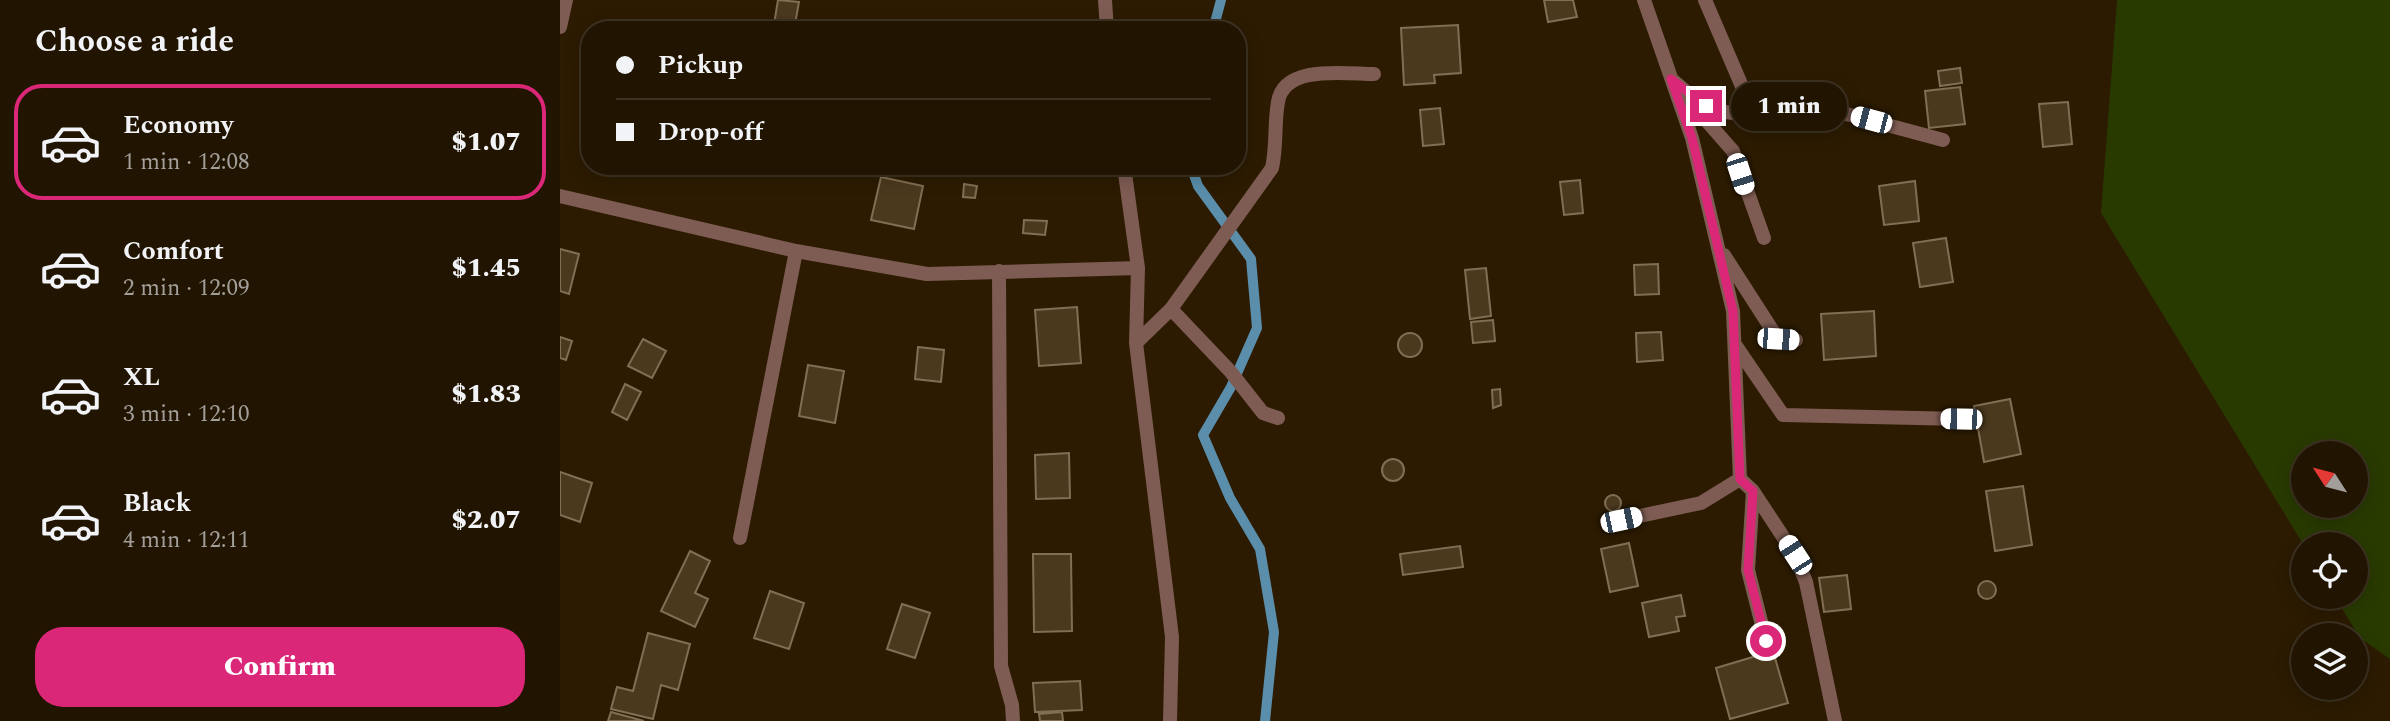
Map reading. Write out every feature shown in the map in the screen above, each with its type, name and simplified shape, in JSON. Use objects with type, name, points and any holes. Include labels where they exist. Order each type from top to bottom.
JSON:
[{"type":"street","points":[[560,27],[566,0]]},
{"type":"street","points":[[1105,0],[1106,21]]},
{"type":"street","points":[[1644,0],[1692,138],[1733,311],[1740,479],[1753,491],[1795,555],[1806,582],[1835,721]]},
{"type":"street","points":[[1705,0],[1753,112]]},
{"type":"street","points":[[1136,343],[1171,309],[1272,168],[1276,149],[1278,100],[1284,89],[1294,78],[1310,75],[1374,74]]},
{"type":"street","points":[[1671,79],[1706,106],[1753,112],[1784,108],[1798,101],[1943,140]]},
{"type":"street","points":[[1671,79],[1733,151],[1764,238]]},
{"type":"street","points":[[1125,175],[1138,268],[1136,343],[1172,638],[1170,721]]},
{"type":"street","points":[[560,196],[796,251],[927,274],[1138,268]]},
{"type":"street","points":[[1719,248],[1778,339],[1796,340]]},
{"type":"street","points":[[740,538],[796,251]]},
{"type":"street","points":[[999,271],[1001,666],[1012,705],[1013,721]]},
{"type":"street","points":[[1171,309],[1230,371],[1263,413],[1278,418]]},
{"type":"street","points":[[1735,345],[1783,415],[1961,419]]},
{"type":"street","points":[[1621,520],[1701,503],[1740,479]]},
{"type":"street","points":[[1753,491],[1748,570],[1766,641]]},
{"type":"green space","points":[[2117,0],[2390,0],[2390,659],[2368,644],[2368,623],[2351,623],[2342,609],[2368,609],[2368,532],[2296,532],[2101,213]]},
{"type":"building","points":[[778,0],[799,2],[796,21],[774,21]]},
{"type":"building","points":[[1544,0],[1573,0],[1577,17],[1548,22]]},
{"type":"building","points":[[1458,25],[1461,73],[1434,75],[1435,83],[1404,85],[1401,28]]},
{"type":"building","points":[[1960,68],[1962,83],[1940,86],[1938,71]]},
{"type":"building","points":[[1960,87],[1965,124],[1929,128],[1925,91]]},
{"type":"building","points":[[2068,102],[2072,144],[2043,147],[2039,104]]},
{"type":"building","points":[[1440,108],[1444,144],[1423,146],[1420,110]]},
{"type":"building","points":[[881,177],[923,186],[914,229],[871,220]]},
{"type":"building","points":[[1580,180],[1583,213],[1564,215],[1560,182]]},
{"type":"building","points":[[1915,181],[1919,221],[1884,225],[1879,186]]},
{"type":"building","points":[[964,184],[977,186],[975,198],[963,197]]},
{"type":"building","points":[[1024,220],[1047,221],[1045,235],[1023,233]]},
{"type":"building","points":[[1946,238],[1953,282],[1920,287],[1913,243]]},
{"type":"building","points":[[560,249],[579,254],[569,294],[560,291]]},
{"type":"building","points":[[1658,264],[1659,294],[1635,295],[1634,265]]},
{"type":"building","points":[[1486,268],[1491,316],[1470,319],[1465,270]]},
{"type":"building","points":[[1077,307],[1081,363],[1039,366],[1035,310]]},
{"type":"building","points":[[1874,311],[1876,356],[1824,360],[1821,314]]},
{"type":"building","points":[[1493,320],[1495,341],[1473,343],[1471,322]]},
{"type":"building","points":[[1661,332],[1663,360],[1637,362],[1636,333]]},
{"type":"building","points":[[1410,333],[1419,336],[1422,345],[1419,354],[1410,357],[1401,354],[1398,345],[1401,336]]},
{"type":"building","points":[[560,337],[572,341],[566,360],[560,358]]},
{"type":"building","points":[[643,339],[666,351],[652,378],[628,366]]},
{"type":"building","points":[[918,347],[944,350],[941,382],[915,379]]},
{"type":"building","points":[[808,365],[844,371],[835,423],[799,416]]},
{"type":"building","points":[[625,384],[641,392],[627,420],[612,412]]},
{"type":"building","points":[[1500,389],[1501,405],[1493,408],[1492,390]]},
{"type":"building","points":[[2010,399],[2021,454],[1984,462],[1974,406]]},
{"type":"building","points":[[1069,453],[1070,498],[1036,499],[1035,455]]},
{"type":"building","points":[[1393,459],[1403,466],[1404,470],[1397,480],[1393,481],[1383,474],[1382,470],[1389,460]]},
{"type":"building","points":[[560,472],[592,483],[580,522],[560,515]]},
{"type":"building","points":[[2023,486],[2032,545],[1995,551],[1986,491]]},
{"type":"building","points":[[1610,495],[1616,495],[1621,503],[1619,509],[1610,511],[1605,506],[1605,500]]},
{"type":"building","points":[[1629,543],[1638,586],[1610,592],[1601,549]]},
{"type":"building","points":[[1460,546],[1463,567],[1403,575],[1400,554]]},
{"type":"building","points":[[690,551],[710,561],[695,593],[708,599],[695,627],[661,611]]},
{"type":"building","points":[[1033,554],[1071,554],[1072,631],[1034,632]]},
{"type":"building","points":[[1847,575],[1851,609],[1824,612],[1819,578]]},
{"type":"building","points":[[1987,581],[1993,584],[1996,590],[1993,596],[1987,599],[1981,596],[1978,590],[1981,584]]},
{"type":"building","points":[[770,591],[804,603],[789,649],[754,638]]},
{"type":"building","points":[[1681,595],[1685,616],[1676,617],[1679,631],[1649,637],[1642,603]]},
{"type":"building","points":[[902,604],[930,613],[915,658],[887,649]]},
{"type":"building","points":[[648,633],[690,644],[678,690],[661,685],[653,719],[611,709],[617,687],[633,691]]},
{"type":"building","points":[[1773,651],[1788,703],[1730,719],[1716,668]]},
{"type":"building","points":[[1080,681],[1082,710],[1035,712],[1033,683]]},
{"type":"building","points":[[611,712],[644,721],[608,721]]},
{"type":"building","points":[[1062,712],[1063,721],[1040,721],[1039,714]]},
{"type":"waterway","points":[[1215,21],[1221,0]]},
{"type":"waterway","points":[[1194,175],[1198,186],[1251,259],[1257,328],[1231,387],[1203,435],[1230,498],[1260,549],[1274,632],[1265,721]]},
{"type":"route","points":[[1706,106],[1671,79],[1692,138],[1733,311],[1740,479],[1753,491],[1748,570],[1766,641]]}]
